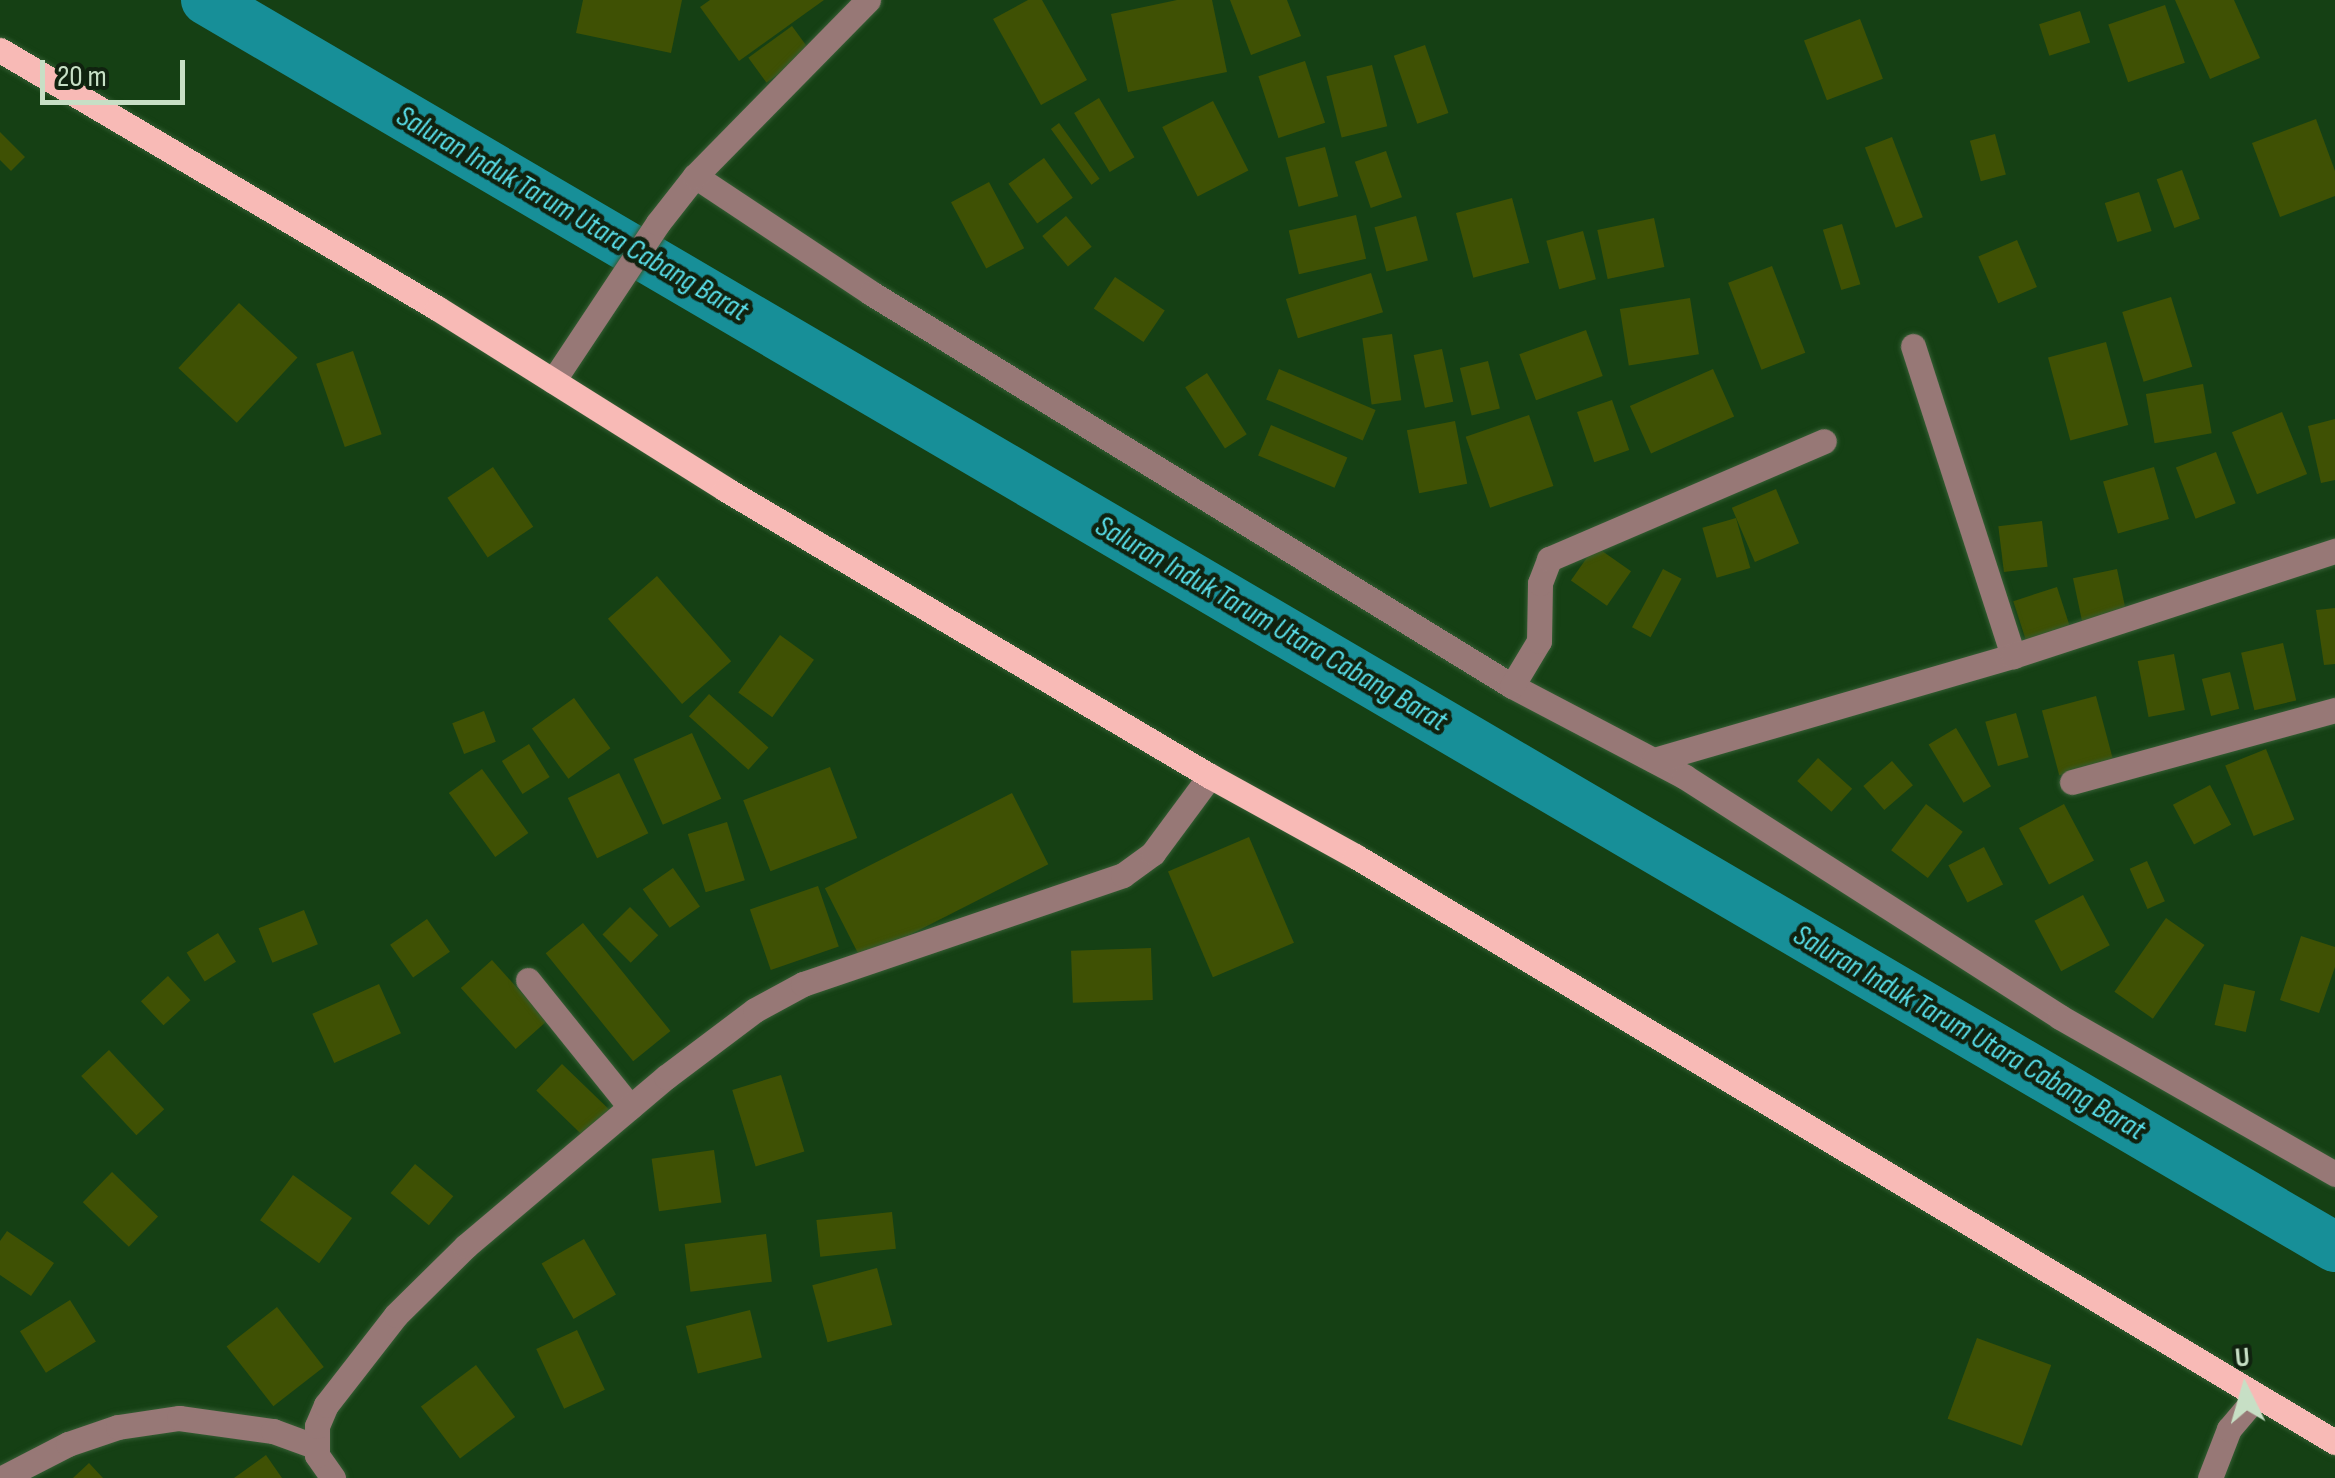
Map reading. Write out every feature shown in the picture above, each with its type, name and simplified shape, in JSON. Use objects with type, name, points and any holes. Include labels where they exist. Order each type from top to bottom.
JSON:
[{"type":"main road","points":[[0,50],[553,381],[725,489],[1210,776],[1355,856],[2335,1442]]},
{"type":"street","points":[[553,381],[658,223],[695,176],[868,0]]},
{"type":"street","points":[[695,176],[871,293],[1512,686],[1654,760],[2060,1016],[2335,1174]]},
{"type":"street","points":[[1913,346],[2014,656]]},
{"type":"street","points":[[1512,686],[1539,641],[1540,583],[1550,559],[1824,441]]},
{"type":"street","points":[[1654,760],[2014,656],[2335,551]]},
{"type":"street","points":[[2072,782],[2335,710]]},
{"type":"street","points":[[314,1446],[326,1405],[396,1314],[466,1246],[630,1107],[755,1010],[802,984],[1123,876],[1152,853],[1210,776]]},
{"type":"street","points":[[528,980],[630,1107]]},
{"type":"street","points":[[2210,1478],[2229,1429],[2257,1396]]},
{"type":"street","points":[[2,1478],[68,1444],[118,1427],[180,1418],[273,1430],[314,1446],[334,1478]]},
{"type":"building","points":[[583,0],[682,0],[671,53],[576,33]]},
{"type":"building","points":[[710,0],[824,0],[739,61],[700,7]]},
{"type":"building","points":[[1028,0],[1042,0],[1087,80],[1041,105],[993,19]]},
{"type":"building","points":[[1177,0],[1212,0],[1227,72],[1128,92],[1111,14]]},
{"type":"building","points":[[1230,0],[1287,0],[1301,36],[1251,55]]},
{"type":"building","points":[[2175,0],[2234,0],[2260,58],[2210,79]]},
{"type":"building","points":[[2165,5],[2185,63],[2128,82],[2108,25]]},
{"type":"building","points":[[2080,11],[2090,42],[2049,56],[2039,24]]},
{"type":"building","points":[[1860,19],[1883,79],[1827,100],[1804,41]]},
{"type":"building","points":[[792,26],[810,51],[767,83],[748,58]]},
{"type":"building","points":[[1425,45],[1448,113],[1417,124],[1394,56]]},
{"type":"building","points":[[1305,61],[1325,123],[1278,138],[1258,76]]},
{"type":"building","points":[[1372,65],[1387,126],[1342,137],[1326,76]]},
{"type":"building","points":[[1099,98],[1135,157],[1110,172],[1074,113]]},
{"type":"building","points":[[1213,101],[1248,170],[1198,196],[1162,127]]},
{"type":"building","points":[[2316,119],[2335,171],[2335,196],[2280,217],[2252,143]]},
{"type":"building","points":[[1059,123],[1100,179],[1091,185],[1051,129]]},
{"type":"building","points":[[0,132],[25,157],[11,171],[0,160]]},
{"type":"building","points":[[1995,134],[2006,175],[1981,181],[1970,141]]},
{"type":"building","points":[[1892,137],[1923,217],[1896,228],[1865,147]]},
{"type":"building","points":[[1325,147],[1338,196],[1299,207],[1285,158]]},
{"type":"building","points":[[1386,151],[1402,197],[1371,208],[1355,162]]},
{"type":"building","points":[[1044,158],[1073,198],[1037,224],[1008,184]]},
{"type":"building","points":[[2182,170],[2200,219],[2174,228],[2157,179]]},
{"type":"building","points":[[989,182],[1024,248],[986,268],[951,202]]},
{"type":"building","points":[[2139,192],[2152,231],[2117,242],[2105,203]]},
{"type":"building","points":[[1512,198],[1529,263],[1473,278],[1456,213]]},
{"type":"building","points":[[1356,215],[1366,259],[1299,274],[1289,231]]},
{"type":"building","points":[[1066,216],[1092,247],[1068,267],[1042,236]]},
{"type":"building","points":[[1416,216],[1428,260],[1386,272],[1374,227]]},
{"type":"building","points":[[1654,218],[1664,267],[1608,279],[1597,230]]},
{"type":"building","points":[[1842,224],[1860,284],[1841,290],[1823,230]]},
{"type":"building","points":[[1583,231],[1596,279],[1559,289],[1546,241]]},
{"type":"building","points":[[2017,240],[2037,287],[1998,303],[1978,256]]},
{"type":"building","points":[[1772,266],[1805,353],[1761,370],[1728,283]]},
{"type":"building","points":[[1371,273],[1383,312],[1298,338],[1286,299]]},
{"type":"building","points":[[1115,277],[1165,311],[1143,342],[1094,309]]},
{"type":"building","points":[[2171,297],[2192,367],[2144,382],[2122,312]]},
{"type":"building","points":[[1690,298],[1699,354],[1629,365],[1620,309]]},
{"type":"building","points":[[239,303],[298,358],[237,423],[178,368]]},
{"type":"building","points":[[1586,330],[1603,376],[1536,400],[1519,354]]},
{"type":"building","points":[[1392,334],[1401,400],[1372,405],[1362,338]]},
{"type":"building","points":[[2106,342],[2128,425],[2070,441],[2048,358]]},
{"type":"building","points":[[1442,349],[1453,402],[1425,408],[1414,355]]},
{"type":"building","points":[[353,351],[382,434],[345,447],[316,364]]},
{"type":"building","points":[[1488,361],[1500,409],[1472,416],[1460,368]]},
{"type":"building","points":[[1279,369],[1376,410],[1363,440],[1266,399]]},
{"type":"building","points":[[1713,369],[1734,417],[1651,454],[1630,406]]},
{"type":"building","points":[[1207,373],[1247,434],[1225,448],[1185,387]]},
{"type":"building","points":[[2203,384],[2212,433],[2155,443],[2146,394]]},
{"type":"building","points":[[1612,400],[1629,450],[1594,462],[1577,412]]},
{"type":"building","points":[[2282,412],[2307,474],[2257,494],[2232,432]]},
{"type":"building","points":[[1529,415],[1553,486],[1490,508],[1466,437]]},
{"type":"building","points":[[2335,419],[2335,480],[2321,483],[2308,426]]},
{"type":"building","points":[[1455,421],[1467,484],[1419,493],[1407,430]]},
{"type":"building","points":[[1271,425],[1347,457],[1335,488],[1258,455]]},
{"type":"building","points":[[2216,452],[2236,503],[2196,519],[2176,467]]},
{"type":"building","points":[[493,467],[533,527],[488,557],[447,498]]},
{"type":"building","points":[[2154,467],[2169,519],[2118,534],[2103,482]]},
{"type":"building","points":[[1776,489],[1799,543],[1755,562],[1732,508]]},
{"type":"building","points":[[1736,518],[1750,568],[1717,578],[1702,528]]},
{"type":"building","points":[[2042,521],[2048,567],[2004,572],[1998,526]]},
{"type":"building","points":[[1595,546],[1631,571],[1607,606],[1571,580]]},
{"type":"building","points":[[1663,569],[1682,579],[1651,637],[1632,627]]},
{"type":"building","points":[[2117,569],[2126,612],[2082,621],[2073,578]]},
{"type":"building","points":[[657,576],[731,661],[682,704],[608,619]]},
{"type":"building","points":[[2057,587],[2071,630],[2027,644],[2013,601]]},
{"type":"building","points":[[2335,608],[2335,664],[2324,665],[2316,610]]},
{"type":"building","points":[[780,635],[814,660],[772,717],[738,692]]},
{"type":"building","points":[[2283,643],[2296,700],[2254,710],[2241,653]]},
{"type":"building","points":[[2174,654],[2185,710],[2149,717],[2138,661]]},
{"type":"building","points":[[2230,672],[2239,709],[2211,716],[2202,679]]},
{"type":"building","points":[[709,694],[768,748],[748,770],[689,716]]},
{"type":"building","points":[[2096,696],[2113,761],[2059,775],[2042,710]]},
{"type":"building","points":[[574,698],[610,748],[568,779],[532,729]]},
{"type":"building","points":[[484,711],[496,742],[464,754],[452,723]]},
{"type":"building","points":[[2016,713],[2029,757],[1998,766],[1985,722]]},
{"type":"building","points":[[1956,728],[1991,786],[1964,803],[1929,744]]},
{"type":"building","points":[[692,733],[721,799],[663,825],[634,759]]},
{"type":"building","points":[[529,744],[550,777],[523,794],[502,761]]},
{"type":"building","points":[[2266,749],[2294,819],[2254,836],[2225,765]]},
{"type":"building","points":[[1818,758],[1852,789],[1831,812],[1797,781]]},
{"type":"building","points":[[1892,761],[1913,785],[1884,810],[1863,786]]},
{"type":"building","points":[[830,767],[857,838],[770,871],[743,800]]},
{"type":"building","points":[[482,769],[528,833],[495,857],[449,793]]},
{"type":"building","points":[[619,773],[648,833],[597,858],[568,798]]},
{"type":"building","points":[[2210,785],[2231,825],[2194,844],[2173,805]]},
{"type":"building","points":[[1012,793],[1048,864],[861,960],[825,888]]},
{"type":"building","points":[[1926,804],[1963,832],[1928,878],[1891,850]]},
{"type":"building","points":[[2064,804],[2094,861],[2049,884],[2019,828]]},
{"type":"building","points":[[727,822],[745,880],[706,892],[688,834]]},
{"type":"building","points":[[1249,837],[1294,943],[1213,977],[1168,871]]},
{"type":"building","points":[[1984,847],[2003,884],[1967,903],[1948,865]]},
{"type":"building","points":[[2147,861],[2165,901],[2148,909],[2130,869]]},
{"type":"building","points":[[673,868],[700,907],[670,928],[643,889]]},
{"type":"building","points":[[818,886],[839,947],[771,970],[750,909]]},
{"type":"building","points":[[2083,895],[2110,945],[2061,971],[2034,921]]},
{"type":"building","points":[[630,907],[658,935],[631,963],[602,935]]},
{"type":"building","points":[[304,910],[318,944],[272,963],[259,928]]},
{"type":"building","points":[[2166,918],[2205,945],[2153,1019],[2114,992]]},
{"type":"building","points":[[427,919],[450,952],[413,978],[390,945]]},
{"type":"building","points":[[583,923],[670,1031],[633,1061],[546,953]]},
{"type":"building","points":[[218,933],[236,962],[205,981],[187,953]]},
{"type":"building","points":[[2301,936],[2335,947],[2335,967],[2319,1013],[2280,1000]]},
{"type":"building","points":[[1151,948],[1153,1000],[1073,1003],[1071,951]]},
{"type":"building","points":[[492,960],[547,1021],[516,1049],[461,988]]},
{"type":"building","points":[[168,976],[191,1000],[163,1025],[141,1001]]},
{"type":"building","points":[[379,984],[401,1033],[334,1063],[312,1014]]},
{"type":"building","points":[[2224,984],[2255,991],[2246,1032],[2215,1025]]},
{"type":"building","points":[[109,1050],[164,1109],[136,1135],[81,1076]]},
{"type":"building","points":[[562,1064],[610,1111],[584,1137],[536,1091]]},
{"type":"building","points":[[781,1075],[804,1152],[756,1166],[732,1090]]},
{"type":"building","points":[[714,1150],[721,1202],[659,1211],[652,1159]]},
{"type":"building","points":[[415,1164],[453,1196],[429,1225],[391,1193]]},
{"type":"building","points":[[112,1172],[158,1216],[129,1247],[83,1202]]},
{"type":"building","points":[[293,1175],[352,1218],[319,1263],[260,1220]]},
{"type":"building","points":[[892,1212],[896,1249],[820,1257],[816,1220]]},
{"type":"building","points":[[7,1231],[54,1263],[31,1296],[0,1275],[0,1241]]},
{"type":"building","points":[[766,1234],[772,1282],[690,1292],[685,1244]]},
{"type":"building","points":[[584,1239],[616,1294],[574,1319],[542,1264]]},
{"type":"building","points":[[877,1268],[892,1325],[828,1342],[812,1285]]},
{"type":"building","points":[[70,1300],[96,1342],[46,1373],[20,1331]]},
{"type":"building","points":[[277,1307],[324,1367],[273,1406],[227,1346]]},
{"type":"building","points":[[750,1310],[762,1358],[698,1374],[686,1326]]},
{"type":"building","points":[[577,1330],[605,1390],[564,1409],[536,1349]]},
{"type":"building","points":[[1977,1338],[2051,1365],[2022,1446],[1948,1419]]},
{"type":"building","points":[[476,1365],[515,1417],[460,1458],[421,1407]]},
{"type":"building","points":[[266,1455],[282,1478],[234,1478]]},
{"type":"building","points":[[89,1463],[103,1478],[73,1478]]},
{"type":"waterway","name":"Saluran Induk Tarum Utara Cabang Barat","points":[[206,0],[2335,1247]]}]
